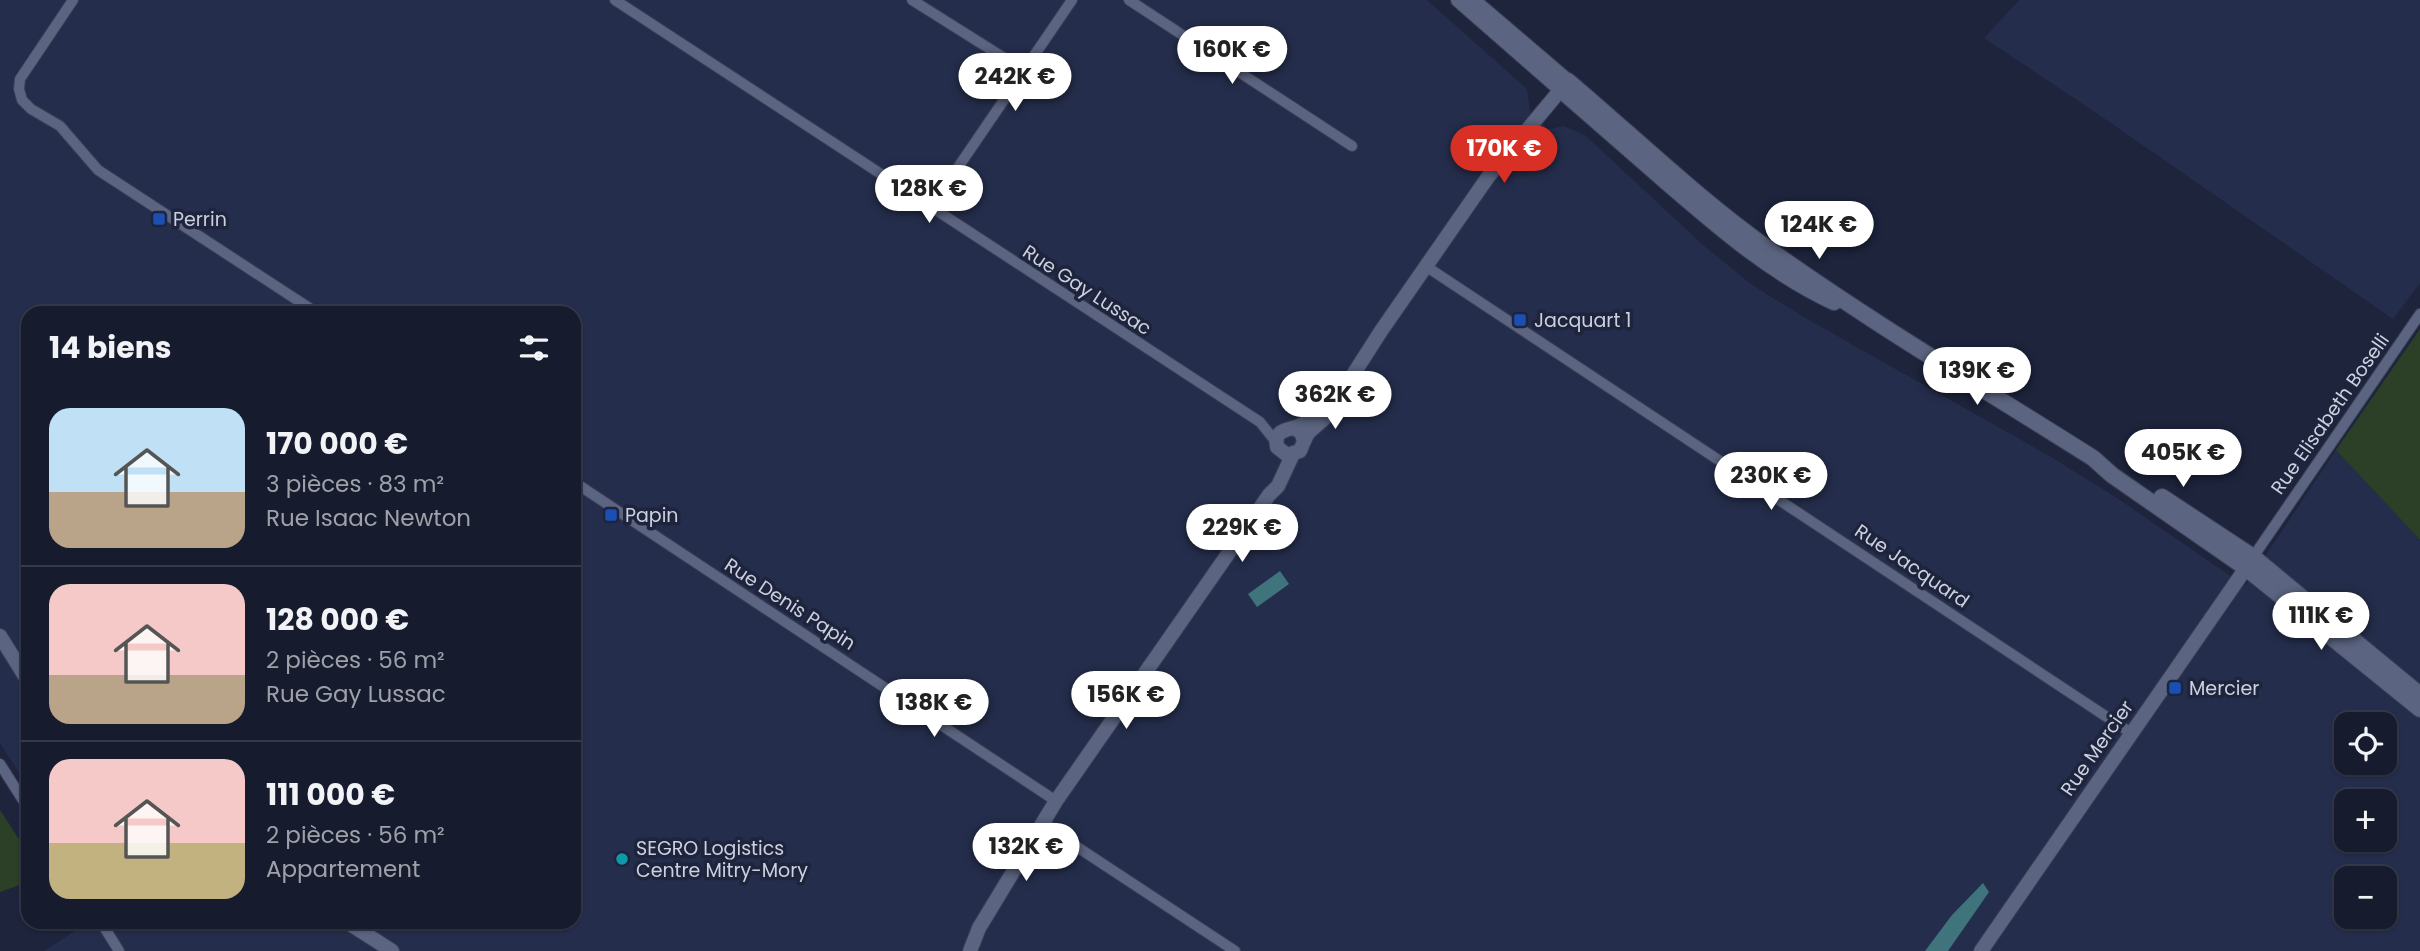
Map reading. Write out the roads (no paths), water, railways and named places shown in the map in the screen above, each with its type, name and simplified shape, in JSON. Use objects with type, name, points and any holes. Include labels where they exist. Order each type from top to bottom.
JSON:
[{"type":"main road","points":[[1565,85],[1712,222],[1762,261],[1805,289],[1881,324],[2092,458],[2108,464],[2147,487],[2250,562],[2420,695]]},
{"type":"main road","points":[[2250,562],[2420,709]]},
{"type":"street","points":[[73,0],[20,79],[22,100],[31,109],[60,126],[98,170],[306,306]]},
{"type":"street","name":"Rue Gay Lussac","points":[[615,0],[1259,422],[1276,445]]},
{"type":"street","points":[[912,0],[1025,71]]},
{"type":"street","points":[[931,207],[1072,0]]},
{"type":"street","points":[[1129,0],[1352,146]]},
{"type":"street","points":[[1458,0],[1565,85]]},
{"type":"street","points":[[1473,0],[1565,85]]},
{"type":"street","points":[[970,951],[979,928],[1056,801],[1269,495],[1279,486],[1292,456],[1300,451],[1308,433],[1326,417],[1332,404],[1488,177],[1565,85]]},
{"type":"street","name":"Rue Jacquard","points":[[1427,267],[2131,733]]},
{"type":"street","name":"Rue Elisabeth Boselli","points":[[2250,562],[2420,314]]},
{"type":"street","points":[[1269,495],[1275,469],[1277,436],[1288,428],[1302,425],[1332,404]]},
{"type":"street","name":"Rue Gay Lussac","points":[[1259,422],[1288,428]]},
{"type":"street","points":[[1288,428],[1301,432],[1304,442]]},
{"type":"street","points":[[1276,445],[1284,454],[1292,456]]},
{"type":"street","name":"Rue Denis Papin","points":[[581,487],[1056,801]]},
{"type":"street","name":"Rue Mercier","points":[[1982,951],[2250,562]]},
{"type":"street","points":[[0,636],[21,670]]},
{"type":"street","points":[[0,764],[21,797]]},
{"type":"street","points":[[1043,821],[1065,839],[1235,951]]},
{"type":"street","points":[[105,929],[116,949]]},
{"type":"street","points":[[358,929],[392,951]]},
{"type":"place","name":"Perrin","points":[[159,219]]},
{"type":"place","name":"Jacquart 1","points":[[1520,320]]},
{"type":"place","name":"Papin","points":[[611,515]]},
{"type":"place","name":"Mercier","points":[[2175,688]]},
{"type":"place","name":"SEGRO Logistics Centre Mitry-Mory","points":[[622,859]]}]
